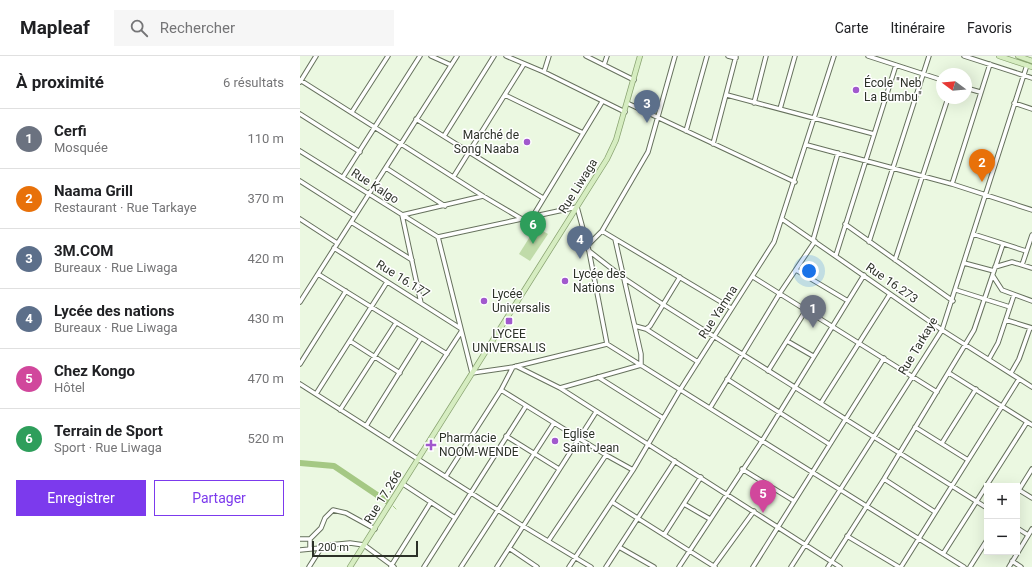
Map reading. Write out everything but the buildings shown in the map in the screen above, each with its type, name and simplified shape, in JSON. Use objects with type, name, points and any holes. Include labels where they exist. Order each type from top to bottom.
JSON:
[{"type":"main road","name":"Rue Liwaga","points":[[419,459],[612,150],[625,112],[640,56]]},
{"type":"main road","points":[[999,56],[1032,66]]},
{"type":"main road","points":[[1018,56],[1032,60]]},
{"type":"main road","name":"Rue 17.266","points":[[350,567],[419,459]]},
{"type":"street","points":[[316,56],[300,81],[454,176],[482,196],[522,218]]},
{"type":"street","points":[[352,112],[388,56]]},
{"type":"street","points":[[343,177],[420,56]]},
{"type":"street","points":[[431,56],[451,65]]},
{"type":"street","points":[[300,301],[457,56]]},
{"type":"street","points":[[444,136],[494,56]]},
{"type":"street","points":[[506,56],[544,72],[602,102],[625,112]]},
{"type":"street","points":[[544,72],[549,56]]},
{"type":"street","points":[[586,56],[634,80]]},
{"type":"street","points":[[604,65],[607,56]]},
{"type":"street","points":[[587,246],[602,231],[648,152],[675,56]]},
{"type":"street","points":[[686,131],[707,56]]},
{"type":"street","points":[[713,144],[736,57],[728,56]]},
{"type":"street","points":[[754,103],[766,56]]},
{"type":"street","points":[[780,109],[795,56]]},
{"type":"street","name":"Rue Yamna","points":[[569,567],[633,470],[680,390],[731,308],[754,277],[774,242],[795,182],[834,56]]},
{"type":"street","points":[[868,56],[936,78]]},
{"type":"street","points":[[869,242],[929,56]]},
{"type":"street","points":[[964,56],[1032,78]]},
{"type":"street","points":[[454,176],[524,64]]},
{"type":"street","points":[[952,184],[990,64]]},
{"type":"street","points":[[836,255],[896,65]]},
{"type":"street","name":"Rue Tarkaye","points":[[791,567],[942,330],[1027,65]]},
{"type":"street","points":[[972,90],[980,92]]},
{"type":"street","points":[[505,95],[583,133]]},
{"type":"street","points":[[727,95],[874,134]]},
{"type":"street","points":[[533,216],[602,102]]},
{"type":"street","points":[[627,103],[795,182]]},
{"type":"street","points":[[1014,103],[1032,109]]},
{"type":"street","points":[[895,260],[946,104]]},
{"type":"street","points":[[300,114],[360,152]]},
{"type":"street","points":[[416,119],[543,198]]},
{"type":"street","points":[[807,144],[952,184],[1032,210]]},
{"type":"street","name":"Rue Kalgo","points":[[300,151],[438,237]]},
{"type":"street","points":[[710,408],[742,354],[814,241],[838,153]]},
{"type":"street","points":[[386,168],[445,206]]},
{"type":"street","points":[[300,181],[355,216]]},
{"type":"street","points":[[421,303],[402,215],[482,196]]},
{"type":"street","points":[[607,344],[589,251],[577,207],[438,237],[472,373],[515,366],[607,344],[964,567]]},
{"type":"street","points":[[300,219],[338,243]]},
{"type":"street","name":"Rue 16.273","points":[[782,219],[836,255],[942,330],[1032,387]]},
{"type":"street","points":[[351,222],[412,260]]},
{"type":"street","points":[[845,224],[952,301]]},
{"type":"street","points":[[602,231],[731,308]]},
{"type":"street","points":[[973,234],[1026,251]]},
{"type":"street","points":[[615,238],[641,354],[641,365]]},
{"type":"street","points":[[1022,265],[1032,238]]},
{"type":"street","points":[[828,567],[884,479],[974,330],[1003,244]]},
{"type":"street","name":"Rue 16.177","points":[[334,248],[461,330]]},
{"type":"street","points":[[589,251],[625,279],[664,305],[984,506]]},
{"type":"street","points":[[964,263],[994,272],[1012,262],[1032,268]]},
{"type":"street","points":[[796,270],[848,301]]},
{"type":"street","points":[[994,272],[999,288],[1014,295],[1032,300]]},
{"type":"street","points":[[318,274],[447,354]]},
{"type":"street","points":[[679,567],[742,469],[762,441],[864,275]]},
{"type":"street","points":[[646,329],[664,305],[680,277]]},
{"type":"street","points":[[754,277],[806,310],[833,325],[937,392]]},
{"type":"street","points":[[316,394],[387,282]]},
{"type":"street","points":[[956,290],[1010,307]]},
{"type":"street","points":[[300,364],[346,291]]},
{"type":"street","points":[[821,403],[890,294]]},
{"type":"street","points":[[989,359],[998,344],[1014,295]]},
{"type":"street","points":[[768,371],[806,310]]},
{"type":"street","points":[[1006,320],[1031,328],[1020,357],[1011,373]]},
{"type":"street","points":[[340,410],[396,323]]},
{"type":"street","points":[[634,326],[646,329],[698,362]]},
{"type":"street","points":[[390,440],[447,354],[461,330]]},
{"type":"street","points":[[366,426],[421,338]]},
{"type":"street","points":[[350,341],[400,373]]},
{"type":"street","points":[[787,341],[813,356]]},
{"type":"street","points":[[753,567],[884,358]]},
{"type":"street","points":[[560,388],[641,365]]},
{"type":"street","points":[[515,366],[560,388],[727,493],[840,567]]},
{"type":"street","points":[[446,476],[515,366]]},
{"type":"street","points":[[949,372],[1032,425]]},
{"type":"street","points":[[598,377],[663,418]]},
{"type":"street","points":[[727,379],[829,444]]},
{"type":"street","points":[[847,536],[900,567],[1019,379]]},
{"type":"street","points":[[300,384],[523,526],[549,540],[591,567]]},
{"type":"street","points":[[942,443],[976,389]]},
{"type":"street","points":[[501,390],[578,439],[633,470]]},
{"type":"street","points":[[424,567],[526,406]]},
{"type":"street","points":[[497,567],[596,412]]},
{"type":"street","points":[[943,554],[1027,422]]},
{"type":"street","points":[[461,567],[497,509],[554,423]]},
{"type":"street","points":[[916,427],[968,460]]},
{"type":"street","points":[[506,436],[559,469]]},
{"type":"street","points":[[549,540],[606,455]]},
{"type":"street","points":[[606,567],[675,461]]},
{"type":"street","points":[[742,469],[794,501]]},
{"type":"street","points":[[1020,489],[1032,469]]},
{"type":"street","points":[[664,535],[701,477]]},
{"type":"street","points":[[884,479],[935,512]]},
{"type":"street","points":[[404,484],[455,518]]},
{"type":"street","points":[[1020,493],[1032,498]]},
{"type":"street","points":[[300,550],[321,548],[342,543],[364,545],[391,566],[431,502]]},
{"type":"street","points":[[612,502],[715,567],[754,511]]},
{"type":"street","points":[[684,504],[710,519]]},
{"type":"street","points":[[310,549],[310,539],[321,528],[327,516],[334,510],[346,513],[375,529]]},
{"type":"street","points":[[1009,567],[1032,529]]},
{"type":"street","points":[[1020,530],[1028,535]]},
{"type":"street","points":[[300,539],[310,539]]},
{"type":"street","points":[[970,567],[984,545]]},
{"type":"street","points":[[619,547],[654,567]]},
{"type":"street","points":[[309,567],[321,548]]},
{"type":"street","points":[[509,548],[534,566]]},
{"type":"street","points":[[1012,561],[1021,567]]},
{"type":"green space","points":[[536,227],[548,234],[530,261],[519,254]]},
{"type":"waterway","points":[[300,463],[334,466],[386,501]]},
{"type":"waterway","points":[[393,506],[396,509]]},
{"type":"place","name":"École \"Neb La Bumbu\"","points":[[856,90]]},
{"type":"place","name":"3M.COM","points":[[647,123]]},
{"type":"place","name":"Marché de Song Naaba","points":[[527,142]]},
{"type":"place","name":"Naama Grill","points":[[982,182]]},
{"type":"place","name":"Terrain de Sport","points":[[533,244]]},
{"type":"place","name":"Lycée des nations","points":[[580,259]]},
{"type":"place","name":"Lycée des Nations","points":[[565,281]]},
{"type":"place","name":"Lycée Universalis","points":[[484,301]]},
{"type":"place","name":"LYCEE UNIVERSALIS","points":[[509,321]]},
{"type":"place","name":"Cerfi","points":[[813,328]]},
{"type":"place","name":"Eglise Saint Jean","points":[[555,441]]},
{"type":"place","name":"Pharmacie NOOM-WENDE","points":[[431,445]]},
{"type":"place","name":"Chez Kongo","points":[[763,513]]}]
